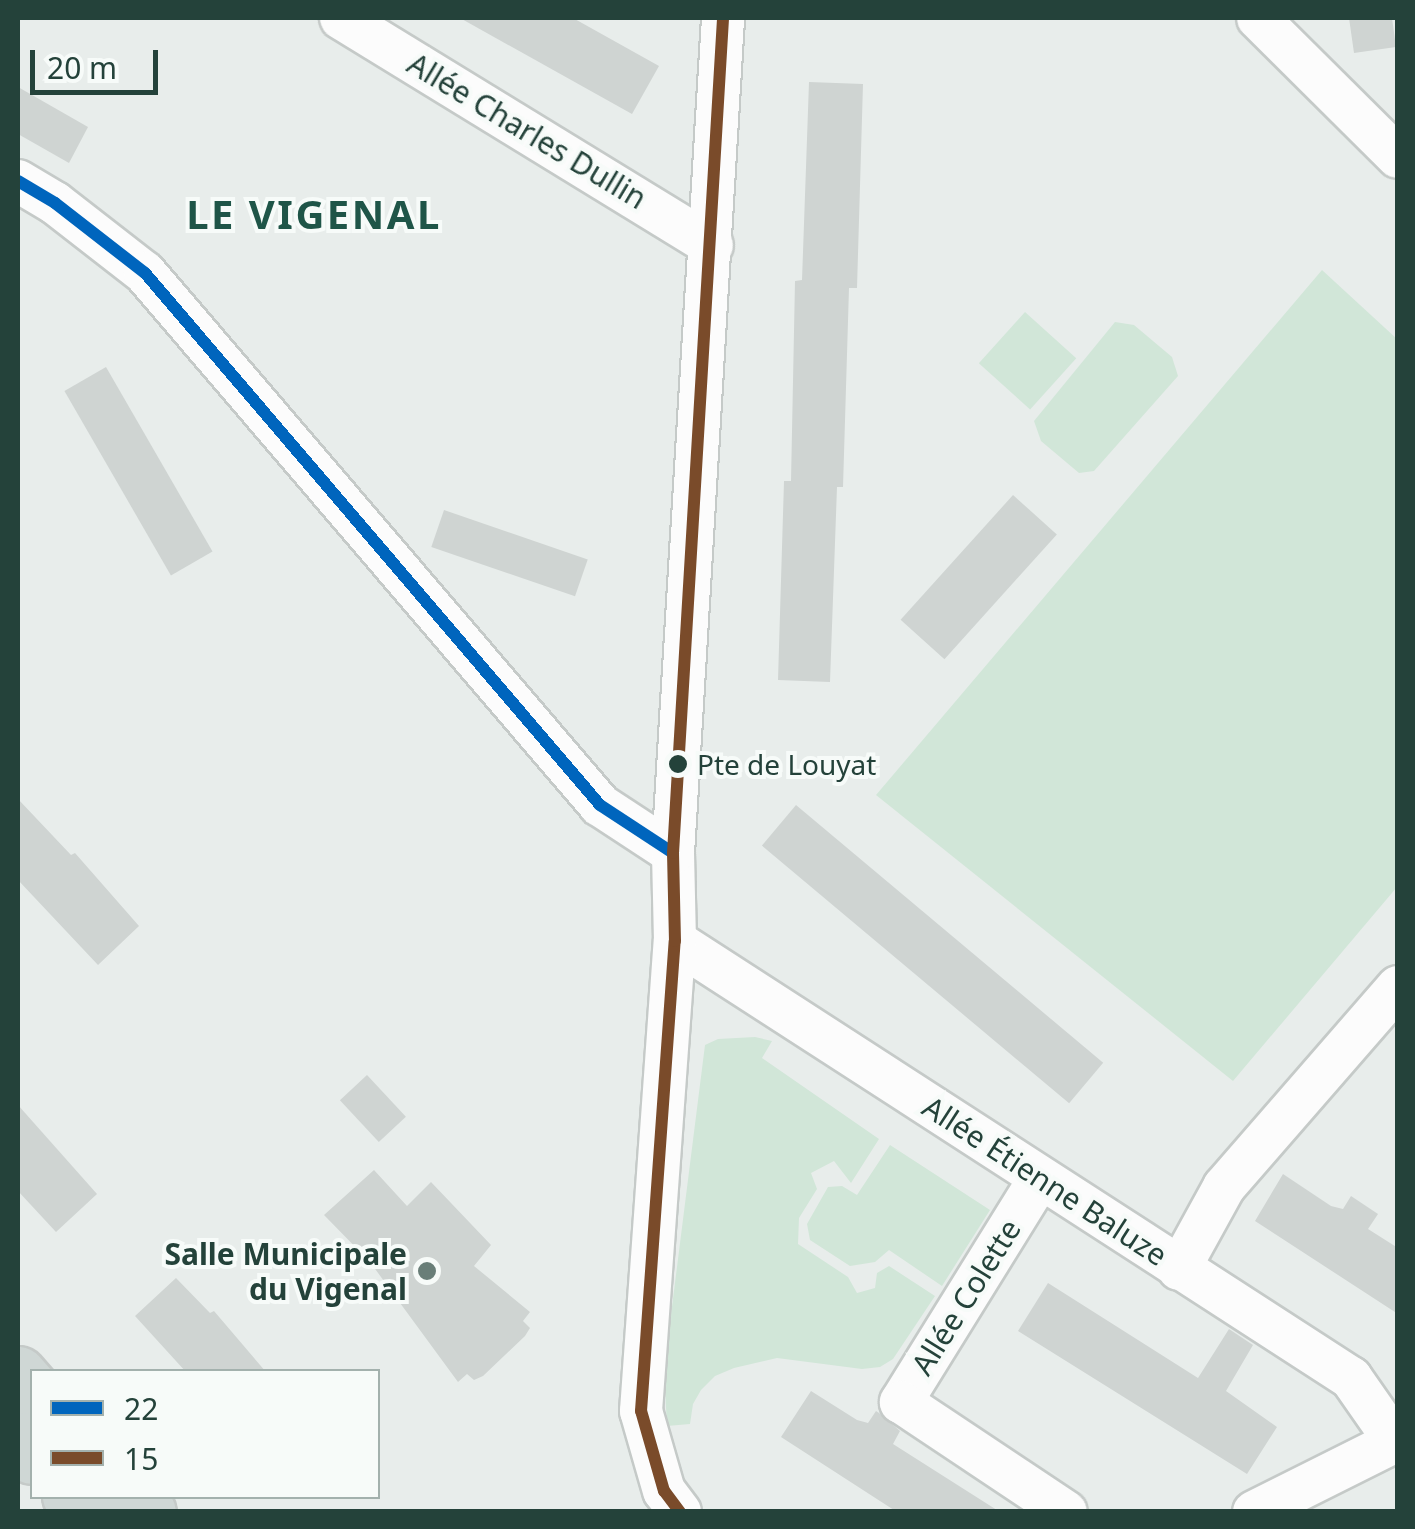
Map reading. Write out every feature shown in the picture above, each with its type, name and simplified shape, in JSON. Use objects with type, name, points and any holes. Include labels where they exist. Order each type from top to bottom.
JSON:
[{"type":"street","name":"Allée Charles Dullin","points":[[341,18],[712,245]]},
{"type":"street","points":[[680,1512],[664,1491],[641,1411],[675,941],[672,853],[723,18]]},
{"type":"street","points":[[1258,18],[1398,157]]},
{"type":"street","points":[[18,181],[55,203],[145,273],[600,806],[672,853]]},
{"type":"street","name":"Allée Étienne Baluze","points":[[675,941],[1351,1378],[1396,1440]]},
{"type":"street","points":[[1179,1269],[1224,1186],[1398,987]]},
{"type":"street","name":"Allée Colette","points":[[1040,1178],[902,1402],[1066,1512]]},
{"type":"street","points":[[1254,1512],[1396,1440]]},
{"type":"green space","points":[[1322,270],[1397,339],[1397,887],[1233,1081],[876,795]]},
{"type":"green space","points":[[1025,312],[1076,358],[1030,409],[979,363]]},
{"type":"green space","points":[[1115,322],[1134,325],[1172,357],[1178,376],[1094,471],[1079,473],[1041,441],[1034,421]]},
{"type":"green space","points":[[755,1037],[772,1041],[762,1058],[879,1139],[851,1183],[834,1161],[811,1173],[817,1189],[799,1218],[798,1244],[848,1277],[857,1293],[875,1288],[877,1273],[889,1266],[935,1296],[893,1359],[880,1367],[862,1369],[777,1358],[734,1368],[715,1376],[701,1390],[693,1404],[690,1424],[667,1426],[664,1370],[705,1045],[718,1039]]},
{"type":"green space","points":[[890,1145],[990,1210],[942,1286],[889,1250],[875,1262],[850,1266],[810,1240],[807,1224],[828,1187],[842,1186],[857,1195]]},
{"type":"building","points":[[460,18],[573,18],[659,66],[632,114]]},
{"type":"building","points":[[1349,18],[1392,18],[1396,47],[1354,53]]},
{"type":"building","points":[[809,82],[863,84],[857,288],[849,288],[843,487],[837,487],[830,682],[778,680],[784,481],[791,481],[795,281],[802,280]]},
{"type":"building","points":[[18,87],[88,127],[69,163],[18,134]]},
{"type":"building","points":[[106,367],[213,551],[171,575],[64,391]]},
{"type":"building","points":[[1013,495],[1057,534],[944,659],[901,620]]},
{"type":"building","points":[[444,510],[588,559],[575,596],[431,547]]},
{"type":"building","points":[[18,799],[71,855],[75,853],[139,926],[98,965],[18,880]]},
{"type":"building","points":[[796,805],[1103,1063],[1069,1103],[762,846]]},
{"type":"building","points":[[367,1075],[406,1117],[379,1142],[340,1100]]},
{"type":"building","points":[[18,1105],[97,1194],[56,1232],[18,1191]]},
{"type":"building","name":"Salle Municipale du Vigenal","points":[[374,1170],[407,1206],[431,1182],[491,1245],[474,1266],[530,1312],[523,1321],[530,1328],[525,1336],[483,1376],[474,1380],[467,1374],[458,1382],[370,1262],[324,1215]]},
{"type":"building","points":[[1283,1174],[1331,1206],[1343,1209],[1351,1196],[1378,1214],[1368,1229],[1398,1248],[1398,1314],[1255,1221]]},
{"type":"building","points":[[176,1278],[210,1313],[214,1311],[263,1369],[183,1369],[135,1316]]},
{"type":"building","points":[[1048,1283],[1198,1378],[1229,1329],[1253,1345],[1226,1391],[1277,1427],[1247,1474],[1018,1331]]},
{"type":"building","points":[[811,1391],[857,1420],[868,1423],[876,1411],[900,1431],[893,1444],[1000,1512],[897,1512],[781,1437]]},
{"type":"transit line","name":"15","points":[[680,1512],[664,1491],[641,1411],[675,941],[673,853],[723,18]]},
{"type":"transit line","name":"22","points":[[18,181],[55,203],[145,273],[600,805],[673,853]]},
{"type":"place","name":"Pte de Louyat","points":[[678,764]]},
{"type":"place","name":"Salle Municipale du Vigenal","points":[[427,1271]]},
{"type":"district","name":"LE VIGENAL","points":[[314,214]]}]
